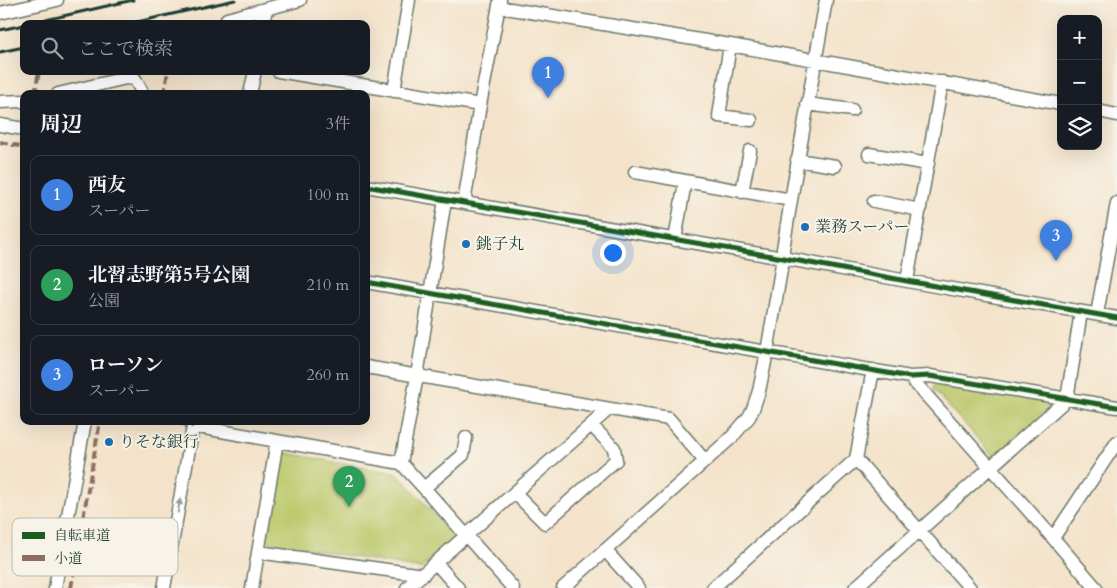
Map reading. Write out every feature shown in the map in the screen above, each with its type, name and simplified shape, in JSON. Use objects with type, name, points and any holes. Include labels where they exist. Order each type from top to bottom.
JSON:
[{"type":"street","points":[[0,12],[54,0]]},
{"type":"street","points":[[227,20],[300,0]]},
{"type":"street","points":[[394,91],[409,0]]},
{"type":"street","points":[[563,588],[732,437],[753,410],[760,391],[768,352],[790,200],[826,0]]},
{"type":"street","points":[[464,204],[480,105],[500,3],[1057,103]]},
{"type":"street","points":[[264,20],[266,9]]},
{"type":"street","points":[[730,45],[719,116],[752,120]]},
{"type":"street","points":[[251,90],[254,75]]},
{"type":"street","points":[[301,75],[480,105]]},
{"type":"street","points":[[75,90],[126,78],[134,79],[142,90]]},
{"type":"street","points":[[907,281],[942,82]]},
{"type":"street","points":[[0,102],[20,101]]},
{"type":"street","points":[[807,104],[852,110]]},
{"type":"street","points":[[1102,112],[1117,114]]},
{"type":"street","points":[[0,125],[20,128]]},
{"type":"street","points":[[742,192],[750,151]]},
{"type":"street","points":[[869,154],[928,164]]},
{"type":"street","points":[[797,160],[835,166]]},
{"type":"street","points":[[635,172],[790,200]]},
{"type":"street","points":[[674,240],[685,182]]},
{"type":"street","points":[[370,187],[1117,318]]},
{"type":"street","points":[[401,463],[418,376],[445,200]]},
{"type":"street","points":[[874,201],[920,210]]},
{"type":"street","points":[[1098,314],[1117,203]]},
{"type":"street","points":[[370,283],[910,377],[930,376],[1117,407]]},
{"type":"street","points":[[855,588],[1067,399],[1080,312]]},
{"type":"street","points":[[370,368],[669,419],[705,461]]},
{"type":"street","points":[[713,588],[856,459],[873,370]]},
{"type":"street","points":[[910,377],[1096,588]]},
{"type":"street","points":[[408,588],[609,409]]},
{"type":"street","points":[[68,518],[84,425]]},
{"type":"street","points":[[177,518],[194,425]]},
{"type":"street","points":[[203,425],[276,441],[401,463],[513,588]]},
{"type":"street","points":[[515,493],[545,523],[616,460],[614,448],[591,425]]},
{"type":"street","points":[[424,488],[463,454],[466,438]]},
{"type":"street","points":[[252,588],[276,441]]},
{"type":"street","points":[[1053,538],[1117,442]]},
{"type":"street","points":[[856,459],[970,588]]},
{"type":"street","points":[[605,550],[639,588]]},
{"type":"street","points":[[258,552],[423,574]]},
{"type":"street","points":[[436,563],[458,588]]},
{"type":"green space","points":[[937,381],[1047,400],[1049,408],[994,457],[933,389]]},
{"type":"green space","points":[[281,452],[394,473],[401,477],[456,538],[421,569],[269,542],[266,537]]},
{"type":"railway","points":[[46,20],[133,0]]},
{"type":"railway","points":[[146,20],[235,0]]},
{"type":"railway","points":[[0,30],[20,26]]},
{"type":"railway","points":[[0,52],[20,48]]},
{"type":"marked path","points":[[36,90],[38,75]]},
{"type":"marked path","points":[[165,90],[167,75]]},
{"type":"marked path","points":[[0,142],[20,146]]},
{"type":"marked path","points":[[83,518],[99,425]]},
{"type":"marked path","points":[[188,425],[193,426]]},
{"type":"marked path","points":[[71,588],[73,576]]},
{"type":"cycle path","points":[[370,187],[1117,318]]},
{"type":"cycle path","points":[[370,283],[910,377],[930,376],[1117,407]]},
{"type":"place","name":"西友","points":[[548,98]]},
{"type":"place","name":"業務スーパー","points":[[805,227]]},
{"type":"place","name":"銚子丸","points":[[466,244]]},
{"type":"place","name":"ローソン","points":[[1056,261]]},
{"type":"place","name":"りそな銀行","points":[[109,442]]},
{"type":"place","name":"北習志野第5号公園","points":[[349,507]]}]
